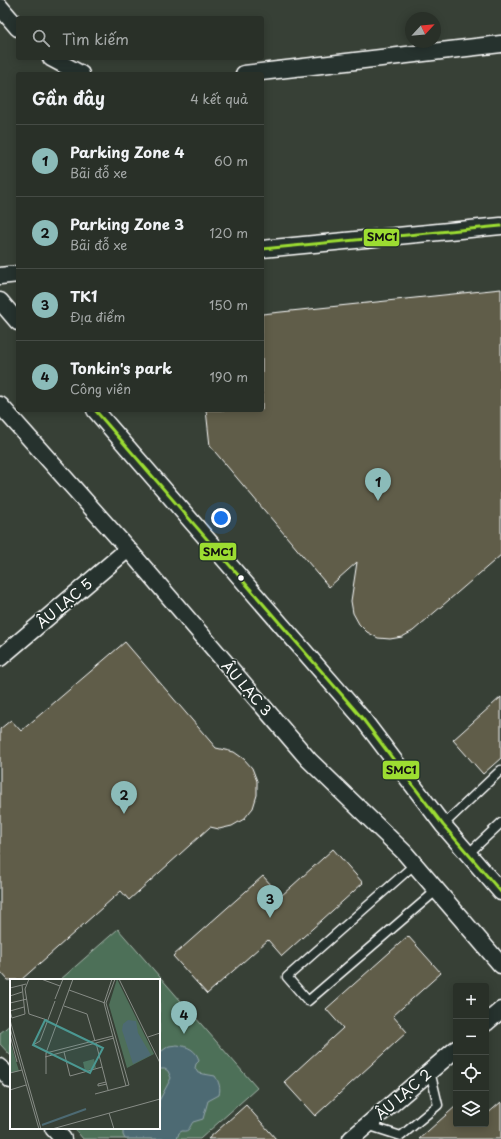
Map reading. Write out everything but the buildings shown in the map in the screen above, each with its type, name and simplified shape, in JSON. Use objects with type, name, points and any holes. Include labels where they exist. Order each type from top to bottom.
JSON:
[{"type":"street","points":[[0,7],[16,26]]},
{"type":"street","points":[[261,72],[501,44]]},
{"type":"street","points":[[55,60],[77,72]]},
{"type":"street","points":[[264,249],[501,226]]},
{"type":"street","points":[[0,276],[16,274]]},
{"type":"street","points":[[0,301],[16,320]]},
{"type":"street","name":"ÂU LẠC 3","points":[[0,405],[128,549],[309,760],[404,852],[501,964]]},
{"type":"street","points":[[97,412],[362,718],[443,825],[501,892]]},
{"type":"street","name":"ÂU LẠC 5","points":[[0,658],[128,549]]},
{"type":"street","points":[[489,1020],[501,1010]]},
{"type":"street","name":"ÂU LẠC 2","points":[[351,1139],[453,1052]]},
{"type":"street","points":[[0,1067],[10,1079]]},
{"type":"street","points":[[54,1129],[63,1139]]},
{"type":"lane","points":[[443,825],[501,770]]},
{"type":"lane","points":[[468,854],[501,823]]},
{"type":"lane","points":[[415,864],[287,977],[308,1001],[437,890]]},
{"type":"lane","points":[[367,1125],[401,1136],[438,1105],[430,1071]]},
{"type":"green space","points":[[118,929],[257,1088],[200,1139],[83,1139],[75,1129],[160,1129],[160,979],[61,979]]},
{"type":"green space","points":[[10,1025],[10,1055],[0,1044],[0,1033]]},
{"type":"water","points":[[169,1046],[184,1046],[194,1051],[199,1061],[195,1068],[198,1073],[215,1076],[219,1085],[219,1095],[208,1101],[203,1119],[193,1122],[188,1130],[179,1133],[177,1139],[125,1139],[123,1129],[160,1129],[160,1099],[171,1078],[168,1071],[165,1069],[160,1069],[160,1052]]},
{"type":"transit line","name":"SMC1","points":[[264,249],[501,226]]},
{"type":"transit line","name":"SMC1","points":[[97,412],[362,718],[443,825],[501,892]]},
{"type":"place","name":"Parking Zone 4","points":[[378,501]]},
{"type":"place","name":"Parking Zone 3","points":[[124,814]]},
{"type":"place","name":"TK1","points":[[270,918]]},
{"type":"place","name":"Tonkin's park","points":[[184,1034]]}]
